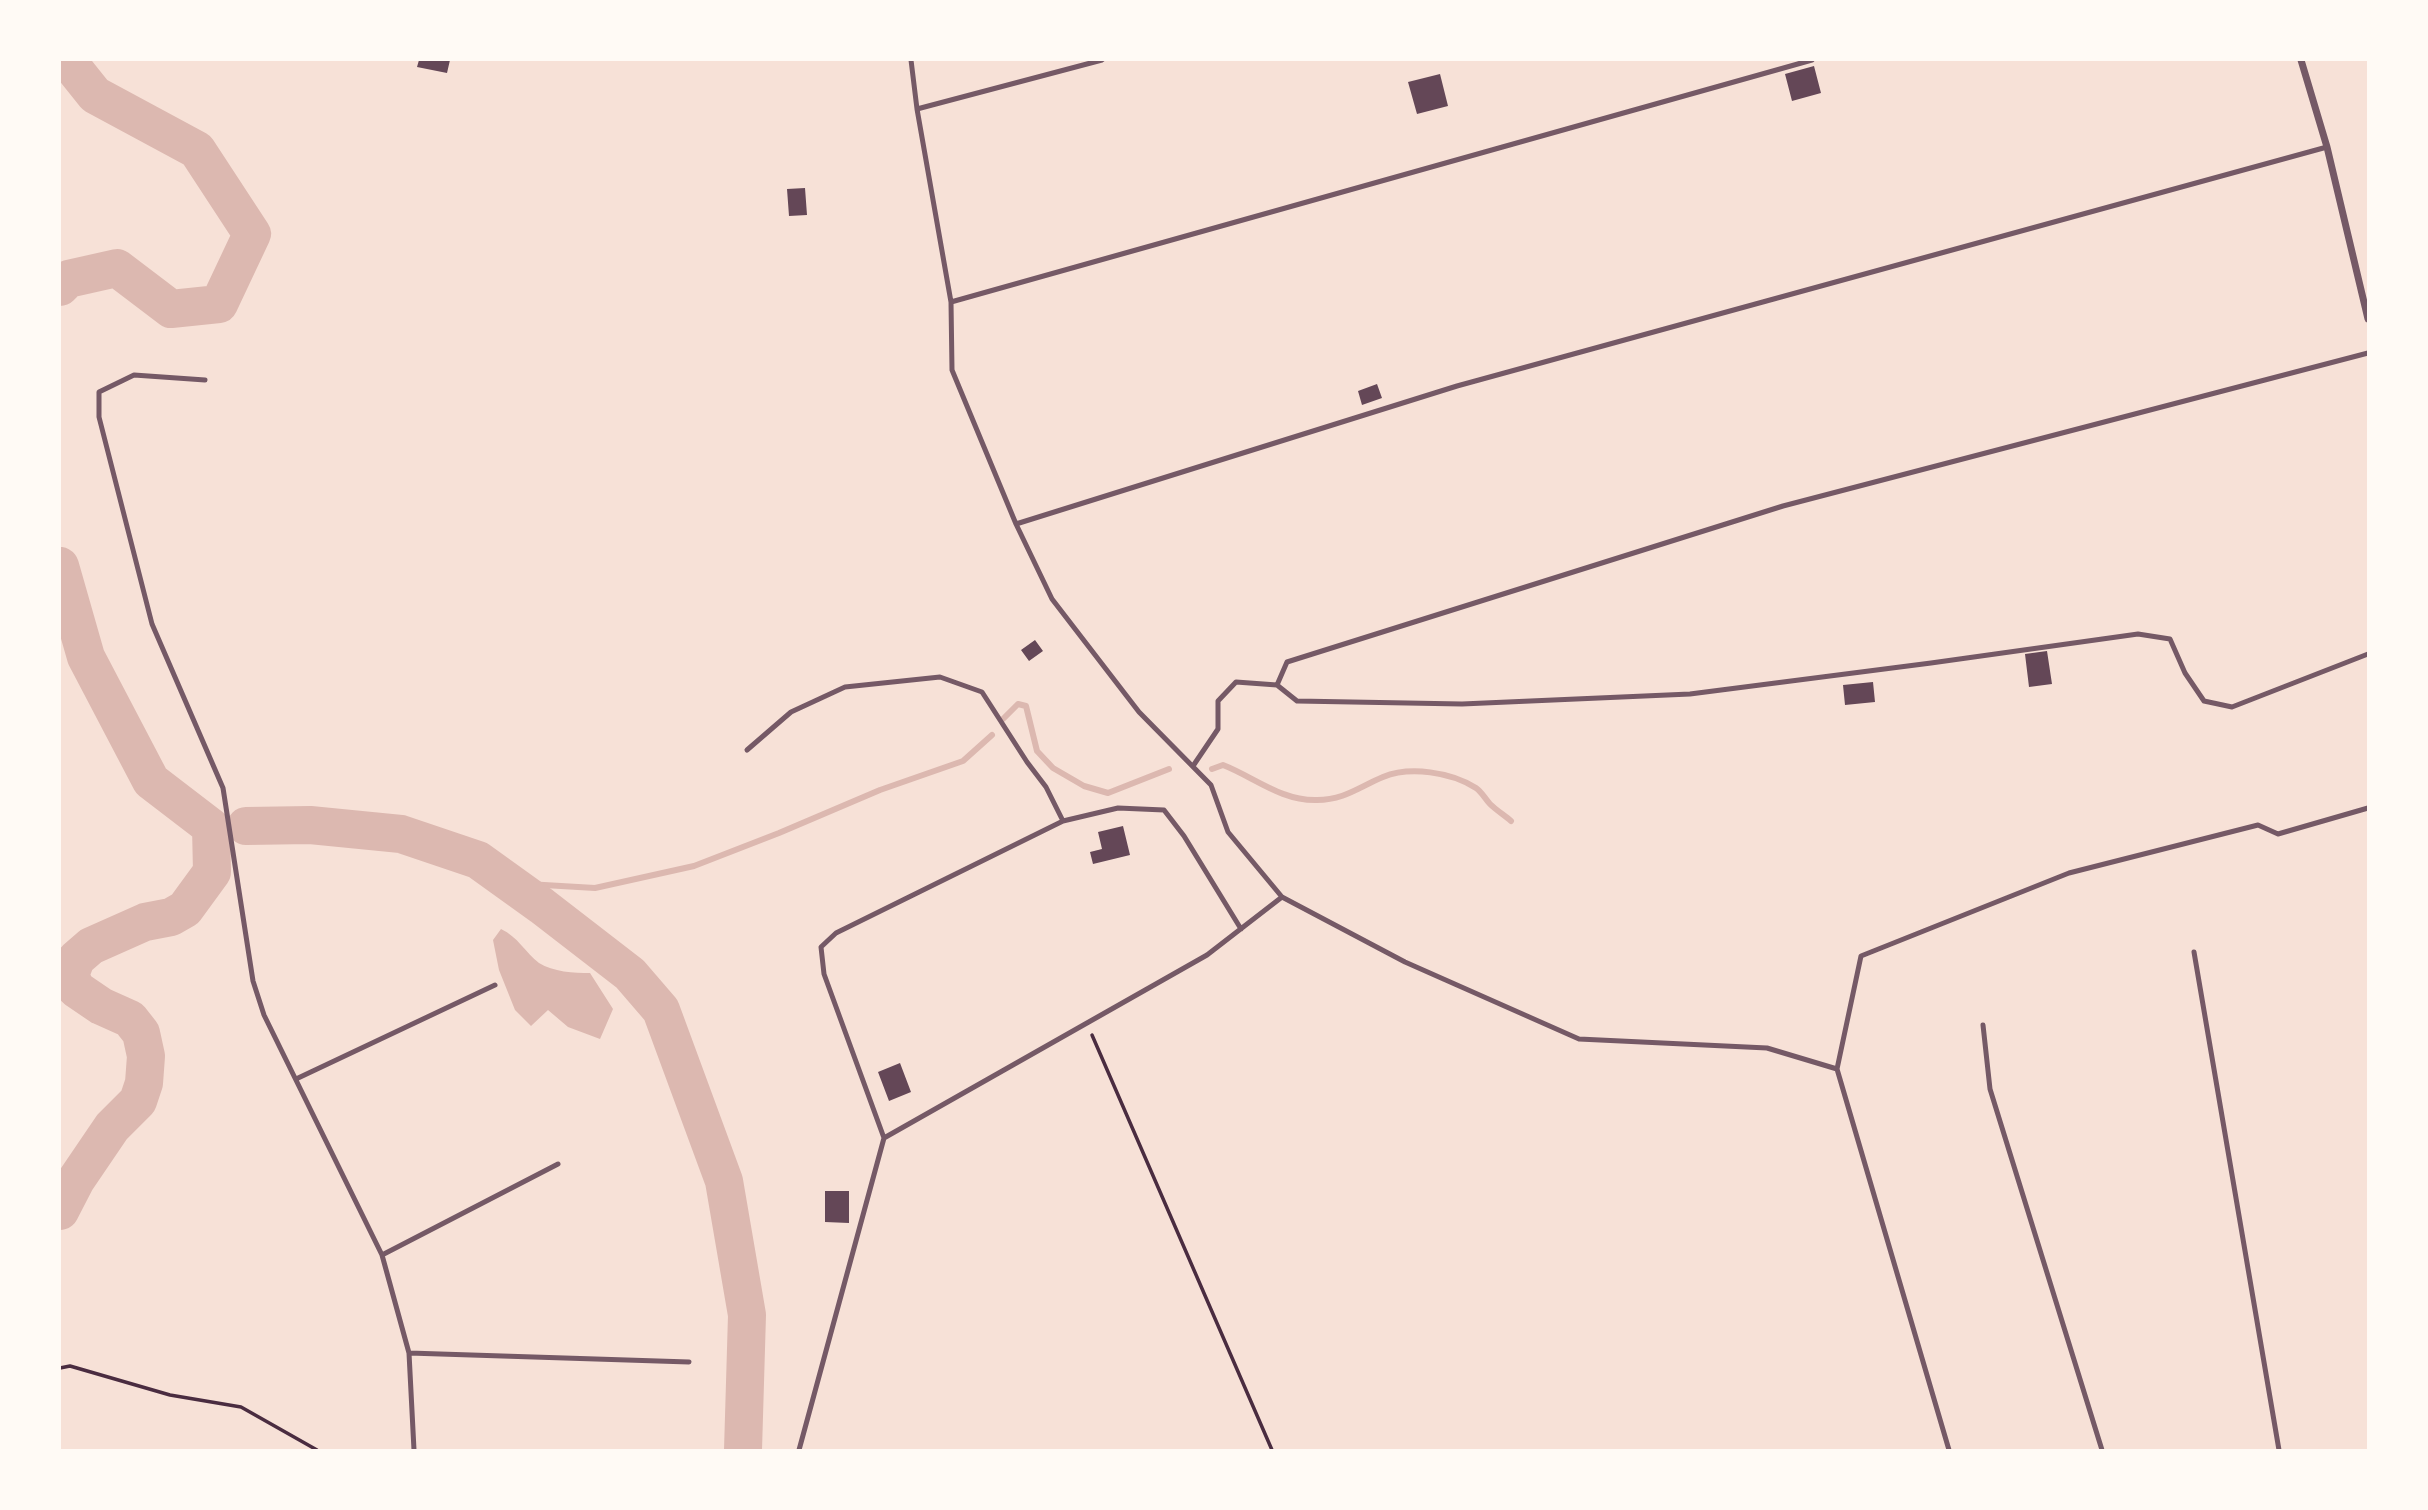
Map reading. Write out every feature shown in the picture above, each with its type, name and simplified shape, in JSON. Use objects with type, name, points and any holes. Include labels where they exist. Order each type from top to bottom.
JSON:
[{"type":"street","points":[[2301,60],[2327,147],[2368,314]]},
{"type":"lane","points":[[911,60],[951,302],[952,370],[1016,524],[1052,599],[1139,712],[1211,785],[1227,832],[1282,897],[1405,962],[1579,1039],[1767,1048],[1837,1069]]},
{"type":"lane","points":[[917,109],[1102,60]]},
{"type":"lane","points":[[951,302],[1812,60]]},
{"type":"lane","points":[[1016,524],[1457,386],[2327,147]]},
{"type":"lane","points":[[1278,684],[1287,662],[1783,506],[2368,353]]},
{"type":"lane","points":[[205,380],[134,375],[99,391],[99,417],[152,624],[223,788],[253,981],[264,1014],[382,1255],[410,1353],[414,1451]]},
{"type":"lane","points":[[1193,766],[1218,729],[1218,701],[1237,682],[1278,684],[1297,701],[1311,702],[1462,704],[1690,694],[2138,634],[2170,639],[2185,673],[2204,701],[2232,708],[2368,654]]},
{"type":"lane","points":[[747,750],[791,712],[845,687],[940,677],[982,692],[1046,787],[1063,821]]},
{"type":"lane","points":[[799,1451],[884,1138],[824,974],[821,947],[836,933],[1063,821],[1118,808],[1164,810],[1184,836],[1241,929]]},
{"type":"lane","points":[[1949,1451],[1837,1069],[1861,956],[2069,873],[2258,825],[2278,834],[2368,808]]},
{"type":"lane","points":[[884,1138],[1207,955],[1282,897]]},
{"type":"lane","points":[[2194,952],[2279,1451]]},
{"type":"lane","points":[[296,1079],[495,985]]},
{"type":"lane","points":[[1983,1026],[1990,1089],[2102,1451]]},
{"type":"lane","points":[[382,1255],[558,1164]]},
{"type":"lane","points":[[410,1353],[689,1362]]},
{"type":"path","points":[[1089,1029],[1272,1451]]},
{"type":"path","points":[[60,1368],[69,1366],[170,1395],[241,1407],[317,1451]]},
{"type":"shaded area","points":[[501,929],[545,966],[590,973],[613,1009],[600,1039],[568,1027],[548,1010],[531,1026],[515,1010],[499,970],[493,940]]},
{"type":"building","points":[[419,60],[450,60],[447,73],[417,67]]},
{"type":"building","points":[[1814,66],[1821,93],[1792,101],[1785,74]]},
{"type":"building","points":[[1440,74],[1448,106],[1417,114],[1408,82]]},
{"type":"building","points":[[805,188],[807,215],[789,216],[787,189]]},
{"type":"building","points":[[1377,384],[1382,398],[1362,405],[1358,391]]},
{"type":"building","points":[[1035,640],[1043,651],[1029,661],[1021,650]]},
{"type":"building","points":[[2047,651],[2052,684],[2029,687],[2025,654]]},
{"type":"building","points":[[1873,682],[1875,702],[1845,705],[1843,685]]},
{"type":"building","points":[[1123,826],[1130,855],[1093,864],[1090,852],[1102,849],[1098,832]]},
{"type":"building","points":[[900,1063],[911,1092],[889,1101],[878,1072]]},
{"type":"building","points":[[825,1191],[849,1191],[849,1223],[825,1222]]},
{"type":"waterway","points":[[60,287],[68,279],[117,268],[171,309],[219,304],[252,234],[197,150],[95,95],[67,60]]},
{"type":"waterway","points":[[60,566],[86,657],[151,781],[211,827],[212,872],[185,909],[171,917],[145,922],[91,946],[76,959],[70,975],[76,989],[101,1006],[130,1019],[141,1033],[146,1056],[144,1083],[138,1101],[112,1127],[76,1180],[60,1211]]},
{"type":"waterway","points":[[1003,719],[1018,704],[1026,706],[1037,751],[1053,768],[1084,786],[1108,793],[1169,769]]},
{"type":"waterway","points":[[510,883],[595,888],[694,866],[880,790],[963,761],[992,735]]},
{"type":"waterway","points":[[1212,769],[1223,765],[1280,793],[1317,800],[1343,795],[1394,774],[1430,772],[1455,778],[1476,788],[1492,806],[1511,821]]},
{"type":"waterway","points":[[246,826],[310,825],[401,834],[478,860],[630,974],[661,1010],[724,1181],[747,1315],[743,1450]]}]
